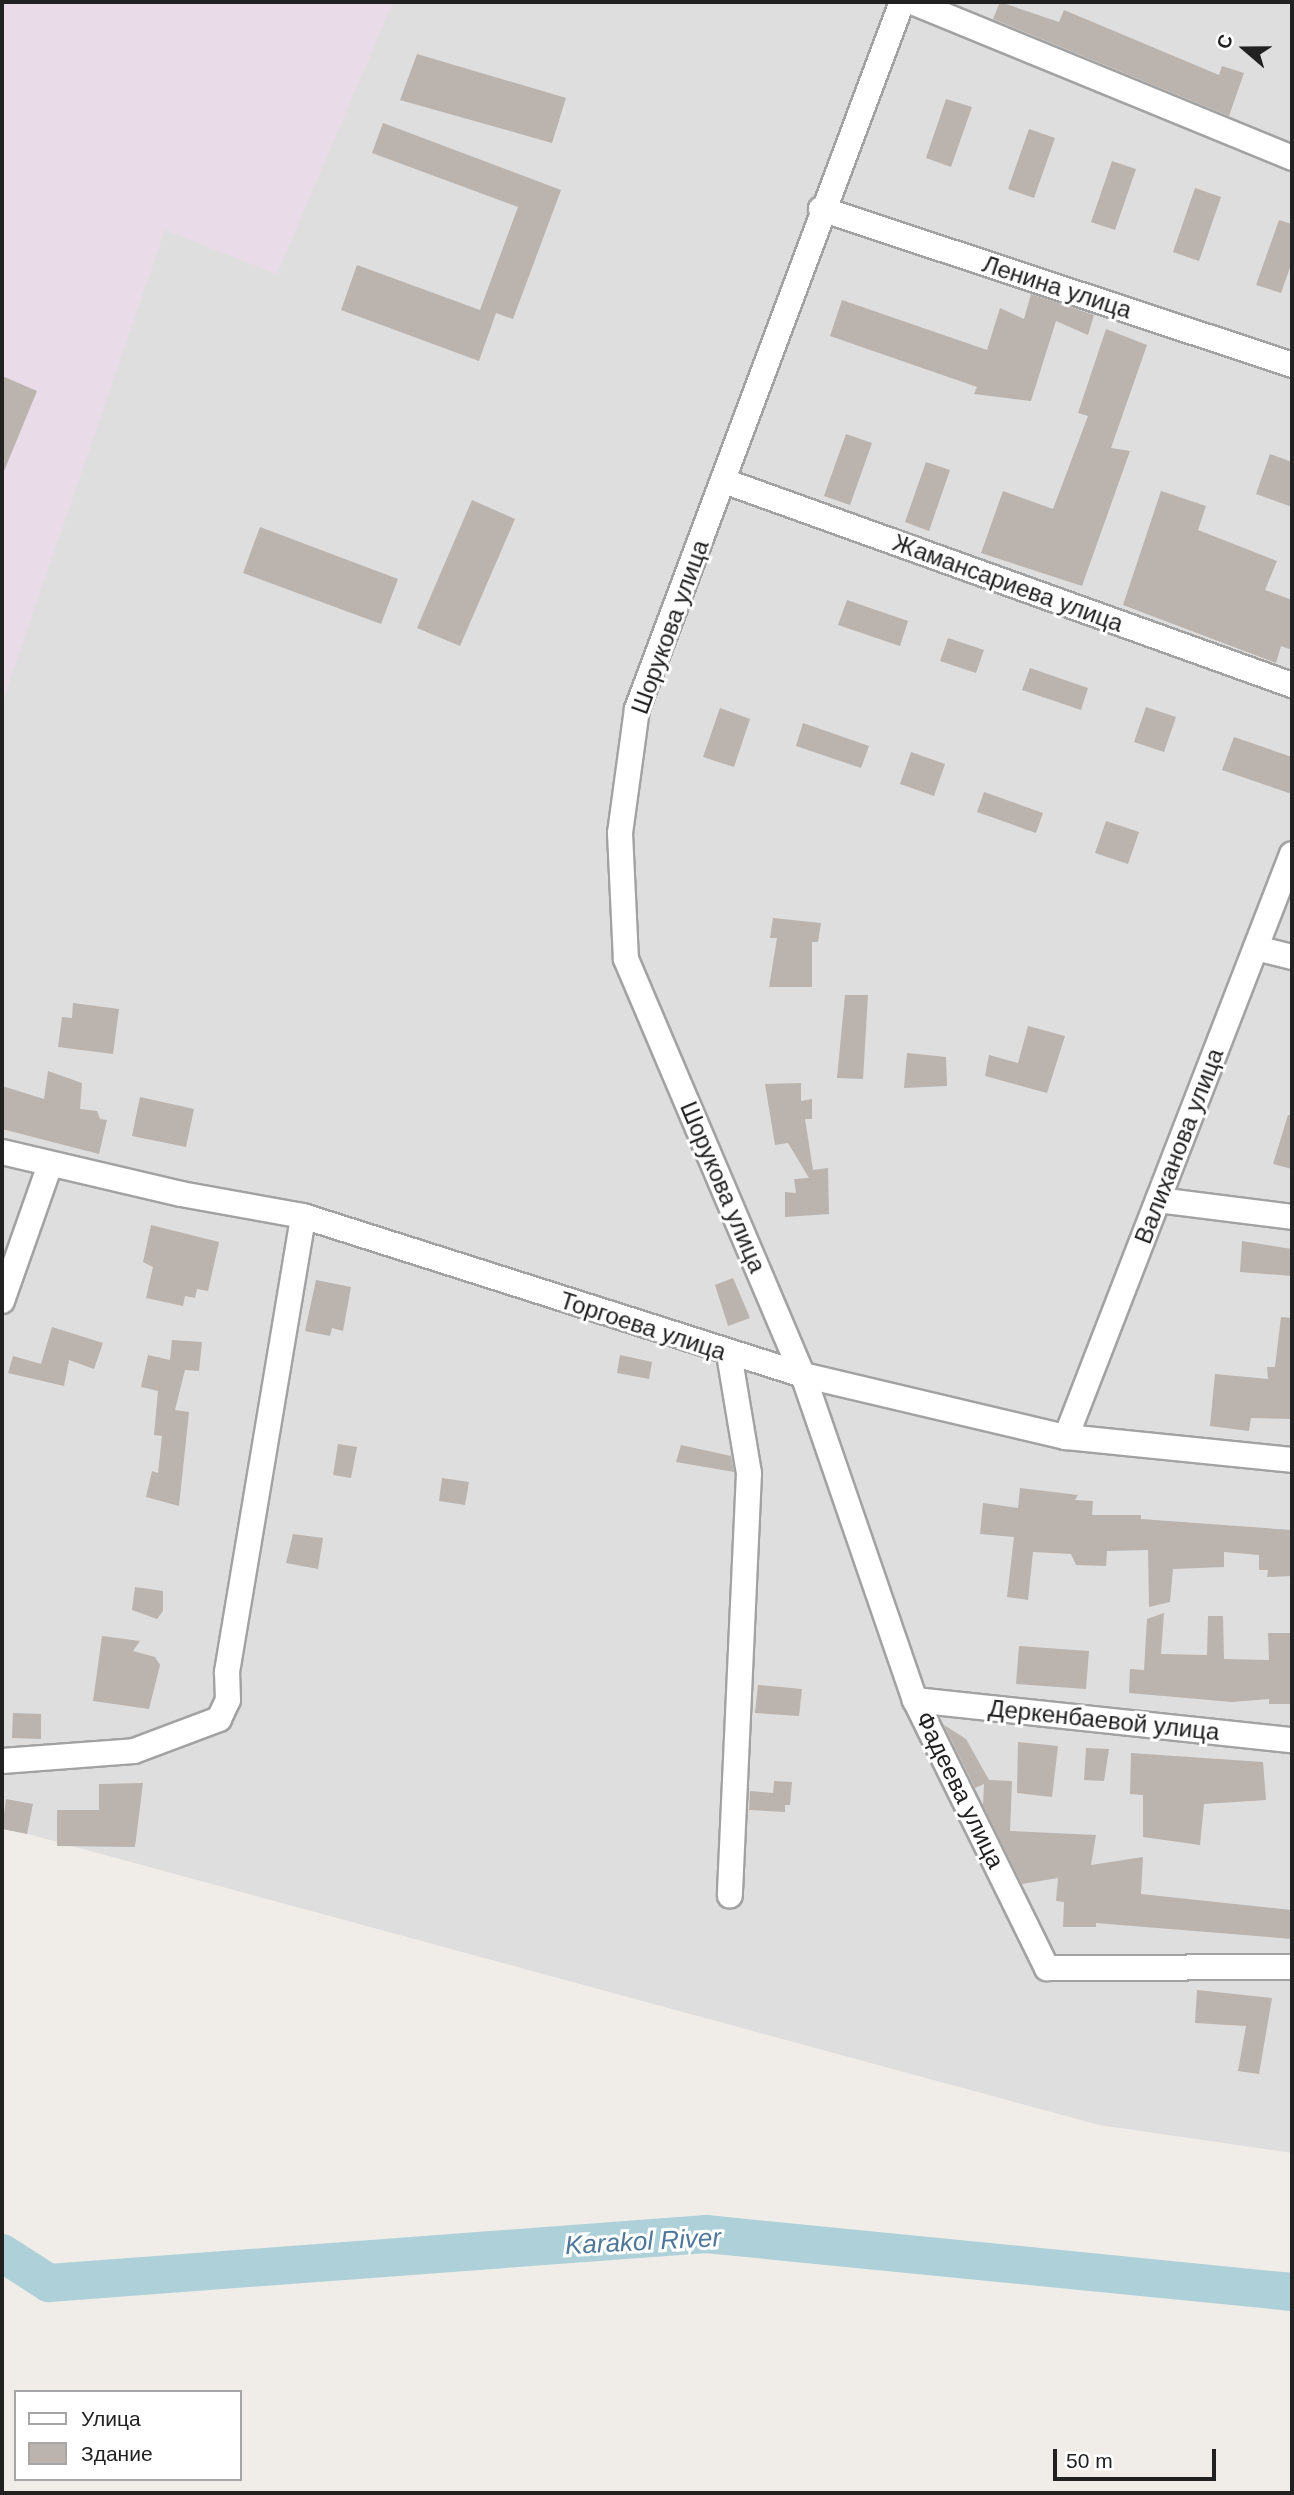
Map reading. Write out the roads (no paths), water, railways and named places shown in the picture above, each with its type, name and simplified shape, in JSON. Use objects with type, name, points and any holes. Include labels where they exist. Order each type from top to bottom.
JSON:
[{"type":"street","name":"Шорукова улица","points":[[803,1376],[626,959],[620,833],[637,709],[724,481],[821,209],[902,2]]},
{"type":"street","points":[[912,2],[1292,158]]},
{"type":"street","name":"Ленина улица","points":[[821,209],[1292,365]]},
{"type":"street","name":"Жамансариева улица","points":[[724,481],[1292,685]]},
{"type":"street","name":"Валиханова улица","points":[[1066,1437],[1292,854]]},
{"type":"street","points":[[1256,948],[1292,957]]},
{"type":"street","name":"Торгоева улица","points":[[2,1152],[303,1216],[803,1376],[1066,1437],[1292,1460]]},
{"type":"street","points":[[2,1301],[50,1164]]},
{"type":"street","points":[[1158,1200],[1292,1217]]},
{"type":"street","points":[[2,1761],[134,1751],[219,1719],[228,1700],[229,1658],[303,1216]]},
{"type":"street","points":[[729,1354],[749,1473],[730,1896]]},
{"type":"street","name":"Фадеева улица","points":[[803,1376],[915,1700],[1046,1968],[1292,1968]]},
{"type":"street","name":"Деркенбаевой улица","points":[[915,1700],[1292,1740]]},
{"type":"waterway","name":"Karakol River","points":[[2,2253],[49,2283],[706,2234],[1292,2292]]}]
